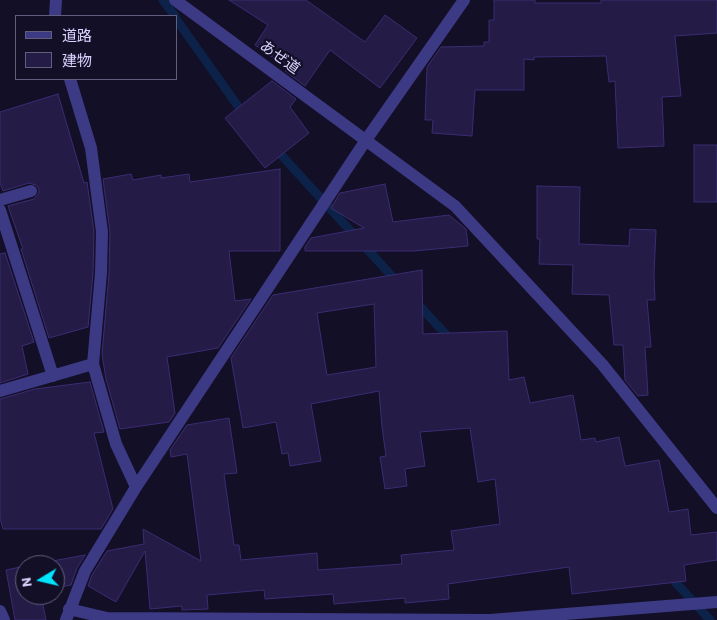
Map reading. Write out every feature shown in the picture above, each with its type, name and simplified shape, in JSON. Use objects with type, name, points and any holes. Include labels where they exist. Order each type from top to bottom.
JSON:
[{"type":"street","points":[[55,15],[56,0]]},
{"type":"street","name":"あぜ道","points":[[174,0],[455,206],[602,364],[717,508]]},
{"type":"street","points":[[464,0],[366,140],[136,487],[85,571],[68,615],[107,618],[490,620],[717,602]]},
{"type":"street","points":[[70,80],[91,148],[102,232],[101,273],[93,364],[116,444],[136,487]]},
{"type":"street","points":[[0,200],[31,191]]},
{"type":"street","points":[[0,210],[53,376]]},
{"type":"street","points":[[0,391],[93,364]]},
{"type":"street","points":[[0,610],[4,620]]},
{"type":"building","points":[[229,0],[306,0],[365,42],[385,15],[417,38],[380,88],[330,50],[305,86],[285,71],[288,68],[255,45],[268,25]]},
{"type":"building","points":[[494,0],[535,0],[535,3],[601,3],[601,0],[717,0],[717,33],[675,36],[681,96],[662,97],[664,146],[618,148],[615,81],[609,82],[606,56],[534,57],[534,60],[524,59],[524,90],[475,90],[472,136],[432,133],[433,120],[425,120],[427,67],[441,47],[484,46],[484,42],[489,42],[489,20],[494,20]]},
{"type":"building","points":[[272,81],[296,99],[290,107],[309,133],[265,168],[225,118]]},
{"type":"building","points":[[58,94],[84,183],[87,182],[94,232],[93,273],[88,327],[49,338],[21,249],[23,249],[8,206],[34,199],[39,193],[39,189],[36,185],[29,183],[3,191],[0,183],[0,112]]},
{"type":"building","points":[[694,145],[717,145],[717,202],[694,202]]},
{"type":"building","points":[[280,169],[280,251],[229,251],[235,301],[251,299],[218,348],[167,357],[175,413],[169,422],[120,429],[106,379],[102,354],[109,274],[110,232],[103,179],[131,174],[133,180],[161,175],[161,178],[189,174],[190,182]]},
{"type":"building","points":[[385,184],[393,222],[449,215],[466,229],[468,246],[414,251],[305,251],[305,247],[311,238],[364,228],[331,208],[340,193]]},
{"type":"building","points":[[537,186],[580,187],[579,244],[629,246],[630,229],[656,230],[655,300],[647,300],[651,347],[645,347],[648,395],[638,396],[625,380],[623,345],[614,345],[609,295],[572,294],[573,265],[539,264],[540,239],[537,239]]},
{"type":"building","points":[[5,253],[34,342],[22,346],[28,374],[0,383],[0,254]]},
{"type":"building","points":[[422,270],[423,334],[507,331],[509,380],[524,377],[530,403],[573,395],[581,440],[595,438],[596,442],[619,437],[625,466],[659,460],[669,512],[688,509],[691,535],[717,532],[717,560],[684,565],[686,581],[572,594],[569,567],[448,584],[449,599],[405,603],[405,598],[334,604],[333,594],[265,599],[264,590],[207,595],[208,609],[182,610],[182,606],[150,609],[145,551],[116,602],[88,586],[92,575],[107,551],[144,544],[143,529],[201,561],[187,454],[171,457],[170,450],[187,425],[229,418],[237,473],[224,474],[234,545],[239,545],[241,560],[317,553],[318,570],[402,564],[401,555],[454,550],[451,531],[500,524],[495,479],[478,482],[470,428],[420,432],[425,466],[405,469],[407,486],[385,489],[380,457],[386,456],[379,391],[311,404],[321,461],[290,466],[288,453],[282,454],[276,422],[243,428],[231,358],[273,295]],"holes":[[[374,304],[376,367],[327,375],[317,313]]]},
{"type":"building","points":[[90,382],[104,432],[94,433],[113,509],[101,529],[3,529],[0,518],[0,399],[35,389]]},
{"type":"building","points":[[85,555],[77,568],[71,585],[65,586],[65,559]]},
{"type":"building","points":[[15,568],[15,605],[43,605],[46,620],[15,620],[6,570]]},
{"type":"waterway","points":[[163,0],[174,15]]},
{"type":"waterway","points":[[178,22],[245,116]]},
{"type":"waterway","points":[[273,146],[399,284]]},
{"type":"waterway","points":[[415,301],[452,341]]},
{"type":"waterway","points":[[668,574],[710,620]]}]
